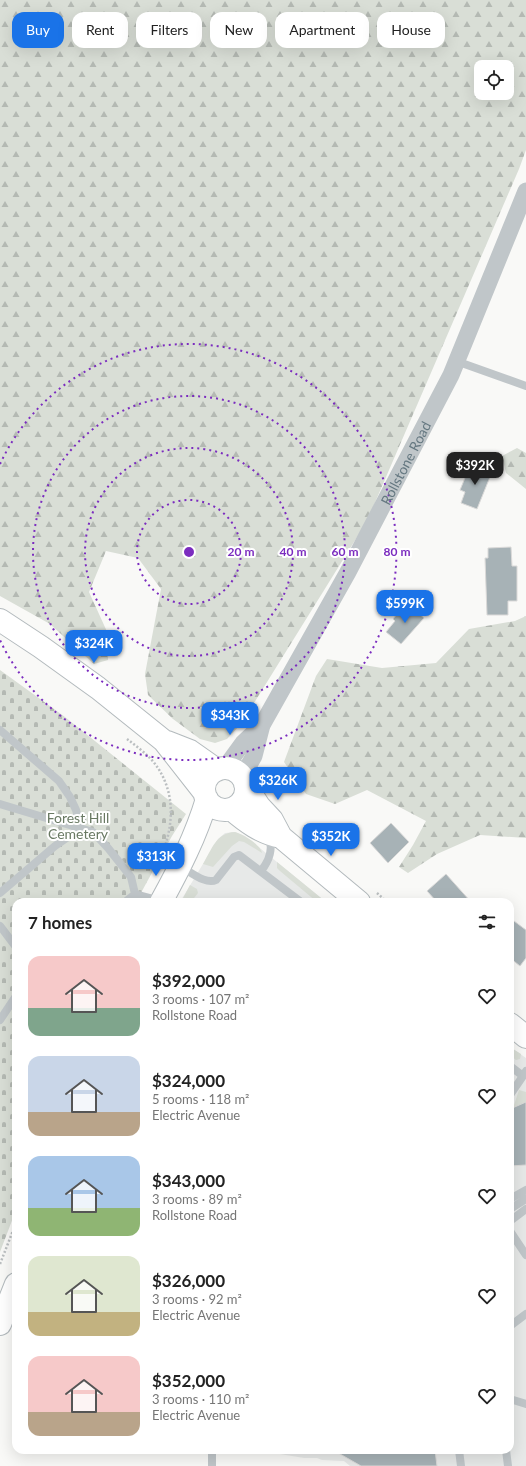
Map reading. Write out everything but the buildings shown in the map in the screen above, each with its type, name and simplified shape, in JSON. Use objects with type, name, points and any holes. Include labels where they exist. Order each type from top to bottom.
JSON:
[{"type":"main road","points":[[0,620],[98,688],[164,741],[215,807],[229,810],[245,821],[273,835],[353,898]]},
{"type":"main road","points":[[164,741],[190,751],[232,775],[246,790],[242,802],[229,810],[204,841],[180,867]]},
{"type":"main road","points":[[164,898],[180,867],[201,819],[205,796],[204,786],[211,774],[232,775],[272,820],[273,835]]},
{"type":"main road","points":[[514,1027],[526,1037]]},
{"type":"main road","points":[[0,1324],[12,1294]]},
{"type":"street","name":"Rollstone Road","points":[[232,775],[254,756],[262,725],[348,572],[451,375],[526,191]]},
{"type":"lane","points":[[456,362],[526,386]]},
{"type":"lane","points":[[0,730],[59,781],[70,797],[76,810],[81,828]]},
{"type":"lane","points":[[0,804],[93,832],[131,877],[135,894]]},
{"type":"lane","points":[[0,893],[55,846],[81,828]]},
{"type":"lane","points":[[261,871],[269,860],[271,849],[269,839],[273,835]]},
{"type":"lane","points":[[180,867],[207,881],[213,882],[234,857],[239,855],[295,898]]},
{"type":"lane","points":[[135,894],[148,898]]},
{"type":"lane","points":[[130,898],[135,894]]},
{"type":"lane","points":[[0,926],[12,942]]},
{"type":"lane","points":[[0,1020],[12,1002]]},
{"type":"lane","points":[[514,1068],[524,1074],[514,1087]]},
{"type":"lane","points":[[514,1197],[526,1190]]},
{"type":"lane","points":[[514,1206],[526,1199]]},
{"type":"lane","points":[[514,1218],[526,1210]]},
{"type":"lane","points":[[514,1237],[526,1255]]},
{"type":"lane","points":[[514,1323],[526,1314]]},
{"type":"lane","points":[[514,1400],[526,1404]]},
{"type":"lane","points":[[212,1454],[212,1466]]},
{"type":"lane","points":[[460,1454],[461,1466]]},
{"type":"lane","points":[[506,1454],[508,1466]]},
{"type":"path","points":[[122,734],[151,759],[161,774],[169,791],[171,817],[170,833],[162,856]]},
{"type":"path","points":[[0,1264],[12,1233]]},
{"type":"shaded area","points":[[235,832],[245,836],[321,898],[182,898],[218,839],[225,833]]},
{"type":"shaded area","points":[[514,1050],[526,1058],[526,1466],[350,1466],[344,1461],[304,1458],[280,1454],[514,1454]]},
{"type":"green space","points":[[0,0],[526,0],[526,150],[519,169],[367,521],[241,724],[227,739],[215,743],[200,739],[173,719],[148,695],[145,674],[161,589],[138,558],[106,551],[89,592],[109,636],[108,660],[94,664],[50,624],[0,596]]},
{"type":"green space","points":[[517,448],[526,453],[526,489],[506,473],[502,456]]},
{"type":"green space","points":[[526,616],[526,838],[480,835],[437,854],[408,873],[399,867],[426,821],[367,790],[335,804],[306,794],[284,762],[316,676],[327,659],[382,668],[436,663],[469,629],[515,621]]},
{"type":"green space","name":"Forest Hill Cemetery","points":[[0,670],[65,717],[186,814],[172,836],[138,898],[12,898],[12,1220],[0,1252]]},
{"type":"green space","points":[[235,832],[251,840],[262,853],[244,842],[239,841],[232,846],[213,867],[203,864],[215,843],[223,835]]},
{"type":"green space","points":[[277,862],[321,898],[312,898],[277,868]]},
{"type":"green space","points":[[190,885],[197,889],[198,893],[194,898],[183,898]]},
{"type":"green space","points":[[514,1050],[521,1054],[520,1059],[516,1060],[514,1058]]},
{"type":"green space","points":[[519,1090],[526,1092],[526,1102],[514,1108]]}]
